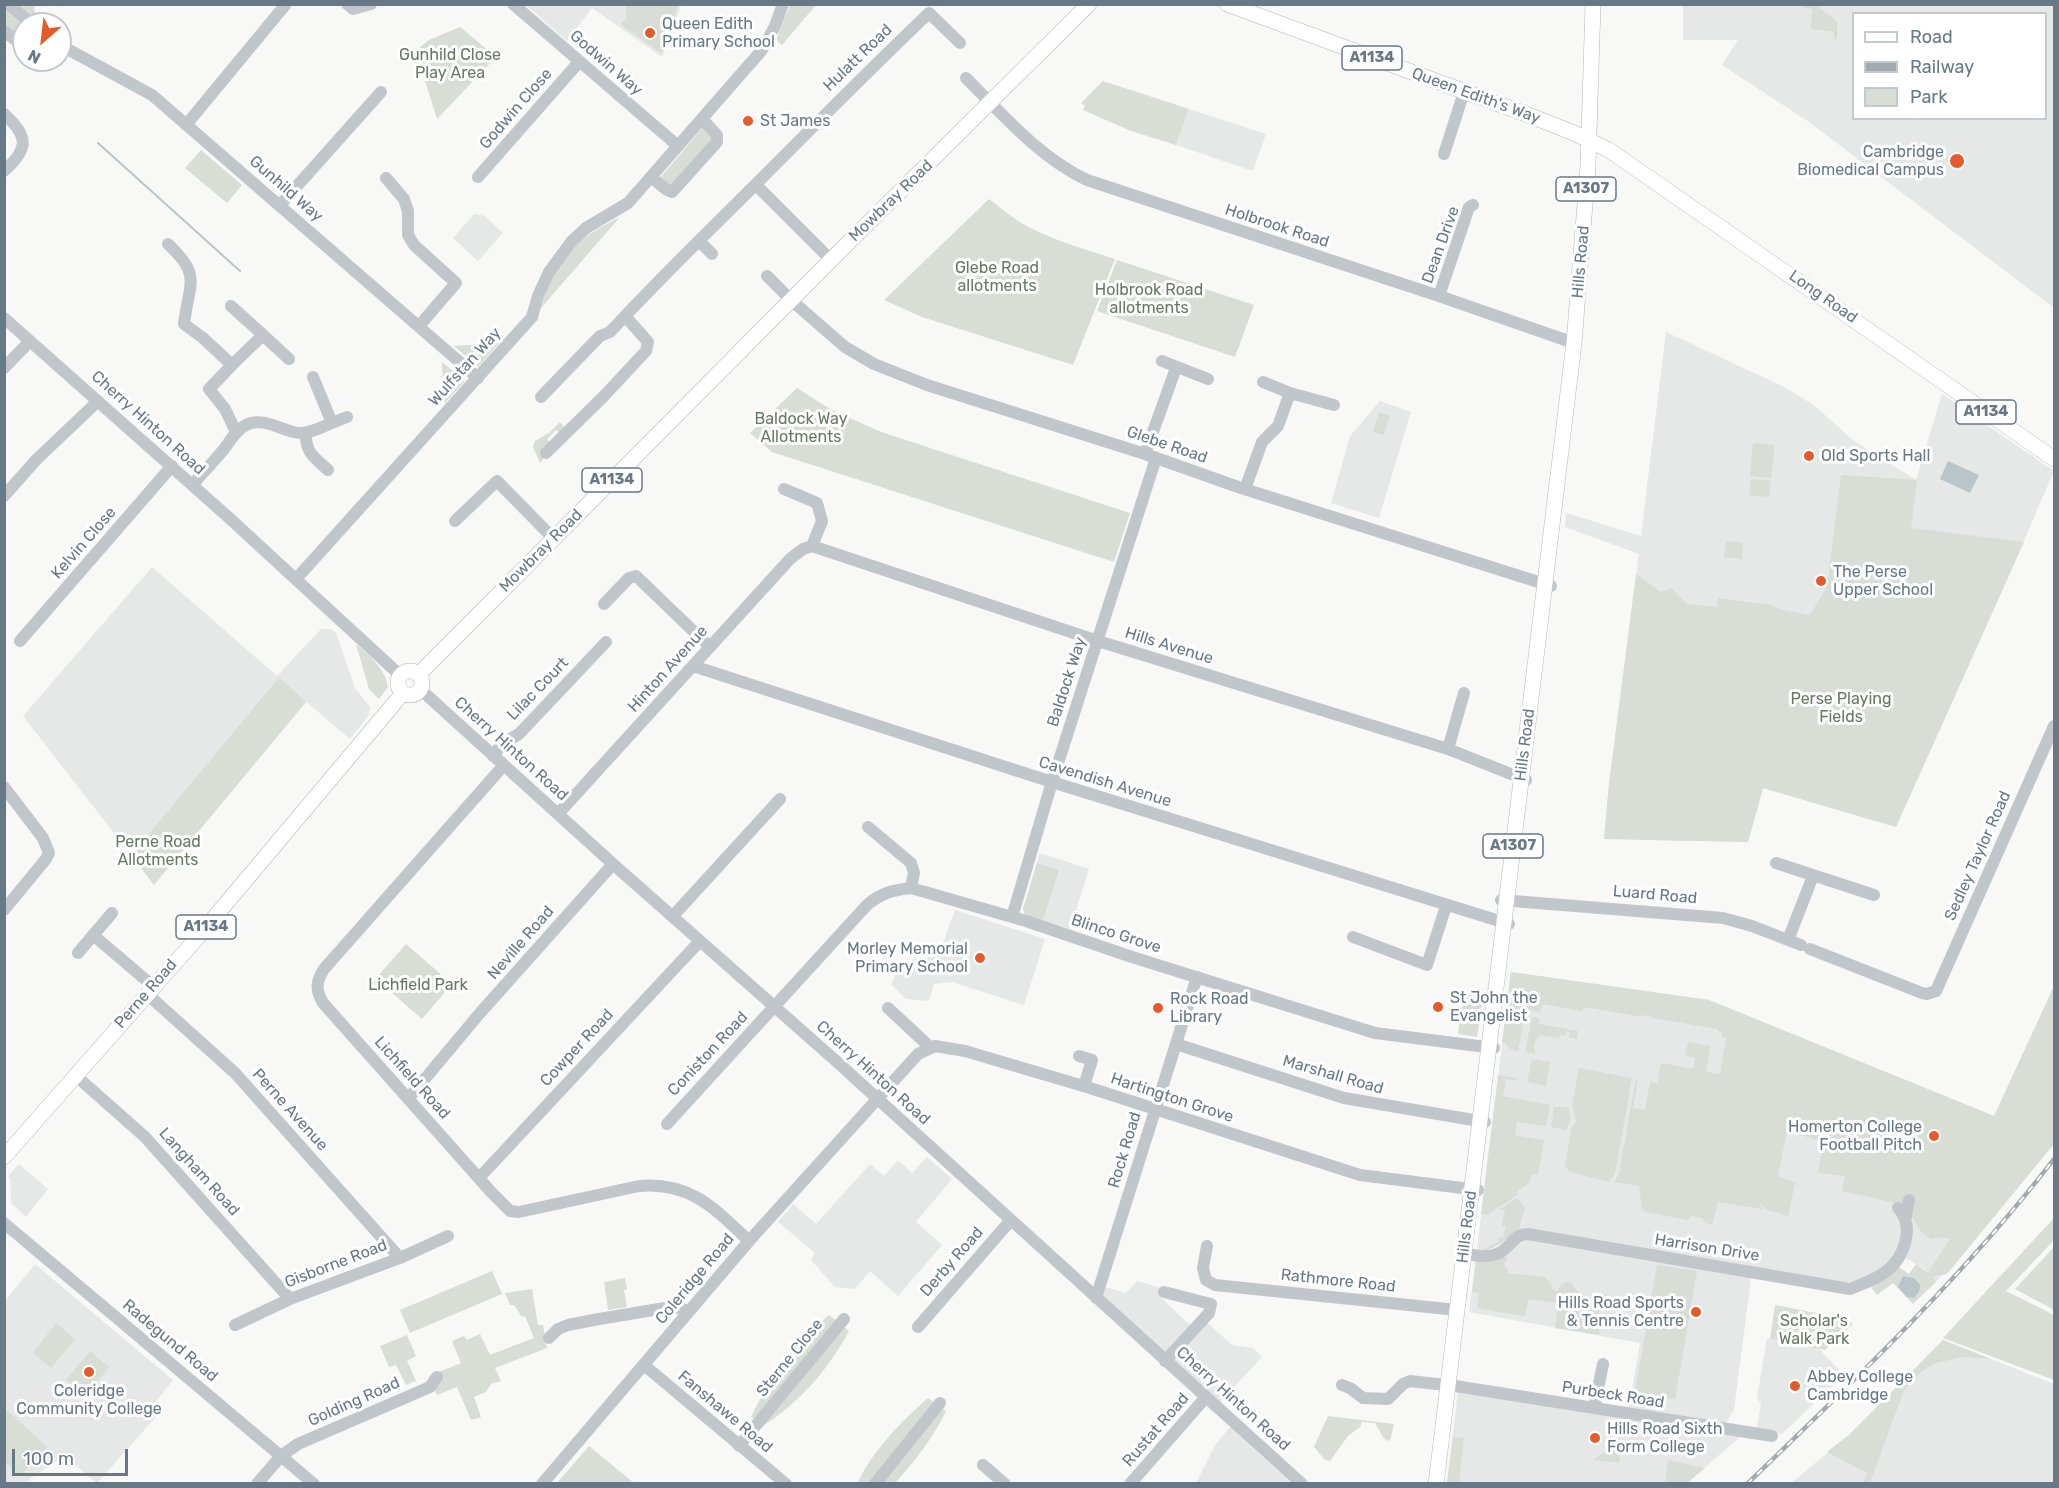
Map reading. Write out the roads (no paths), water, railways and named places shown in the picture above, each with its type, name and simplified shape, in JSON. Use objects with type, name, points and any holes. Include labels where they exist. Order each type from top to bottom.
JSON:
[{"type":"main road","name":"Mowbray Road","points":[[419,682],[553,538],[1089,4]]},
{"type":"main road","name":"Queen Edith's Way","points":[[1227,4],[1572,132],[1588,140]]},
{"type":"main road","name":"Hills Road","points":[[1436,1484],[1464,1254],[1475,1190],[1506,924],[1504,900],[1524,779],[1574,343],[1582,258],[1593,4]]},
{"type":"main road","name":"Long Road","points":[[1588,140],[1613,152],[2055,459]]},
{"type":"main road","points":[[407,672],[419,682],[414,694],[403,693],[398,686],[401,676],[407,672]]},
{"type":"main road","name":"Perne Road","points":[[4,1157],[197,938],[403,693]]},
{"type":"street","points":[[186,124],[286,4]]},
{"type":"street","points":[[347,4],[353,9],[371,4]]},
{"type":"street","name":"Godwin Way","points":[[513,4],[678,146]]},
{"type":"street","name":"Wulfstan Way","points":[[296,579],[532,317],[538,296],[549,272],[571,242],[586,228],[628,203],[762,50],[775,26],[783,4]]},
{"type":"street","name":"Hulatt Road","points":[[542,397],[600,336],[610,332],[837,101],[929,13],[960,43]]},
{"type":"street","name":"Gunhild Way","points":[[72,52],[152,95],[478,378]]},
{"type":"street","name":"Godwin Close","points":[[478,177],[579,62]]},
{"type":"street","points":[[966,78],[990,103]]},
{"type":"street","points":[[280,205],[381,92]]},
{"type":"street","points":[[1444,154],[1464,92]]},
{"type":"street","name":"Holbrook Road","points":[[990,103],[1035,147],[1074,174],[1087,180],[1574,343]]},
{"type":"street","points":[[4,114],[17,126],[24,141],[21,151],[4,171]]},
{"type":"street","points":[[651,177],[672,192],[717,142],[717,135],[702,119]]},
{"type":"street","points":[[386,178],[404,199],[408,211],[408,235],[414,245],[456,283],[418,326]]},
{"type":"street","points":[[756,185],[831,260]]},
{"type":"street","name":"Dean Drive","points":[[1439,296],[1469,207],[1473,205]]},
{"type":"street","points":[[699,241],[712,254]]},
{"type":"street","points":[[168,243],[183,258],[190,271],[190,290],[184,324],[206,340],[232,365]]},
{"type":"street","points":[[767,276],[791,300]]},
{"type":"street","name":"Glebe Road","points":[[791,300],[838,342],[874,364],[927,385],[1548,585]]},
{"type":"street","points":[[231,306],[289,359]]},
{"type":"street","points":[[546,453],[646,351],[648,342],[645,336],[625,316]]},
{"type":"street","name":"Cherry Hinton Road","points":[[4,318],[172,466],[401,676]]},
{"type":"street","points":[[236,432],[225,409],[205,394],[263,335]]},
{"type":"street","points":[[4,368],[30,341]]},
{"type":"street","points":[[1161,361],[1208,379]]},
{"type":"street","name":"Baldock Way","points":[[1012,917],[1052,782],[1098,641],[1176,368]]},
{"type":"street","points":[[313,376],[332,423]]},
{"type":"street","points":[[1263,382],[1290,393],[1335,404]]},
{"type":"street","points":[[1245,489],[1262,442],[1278,426],[1290,393]]},
{"type":"street","points":[[4,496],[36,460],[98,400]]},
{"type":"street","points":[[192,485],[236,432],[254,422],[266,423],[300,433],[313,431],[348,417]]},
{"type":"street","points":[[306,432],[305,444],[309,453],[328,470]]},
{"type":"street","name":"Kelvin Close","points":[[20,641],[172,466]]},
{"type":"street","points":[[455,521],[497,481],[553,538]]},
{"type":"street","points":[[784,489],[817,503],[822,521],[807,548]]},
{"type":"street","name":"Hills Avenue","points":[[807,548],[1448,749],[1524,779]]},
{"type":"street","name":"Hinton Avenue","points":[[558,814],[790,559],[807,548]]},
{"type":"street","points":[[604,604],[629,578],[636,576],[710,647]]},
{"type":"street","name":"Lilac Court","points":[[493,756],[502,744],[519,734],[606,642]]},
{"type":"street","name":"Cavendish Avenue","points":[[693,666],[1052,782],[1506,924]]},
{"type":"street","name":"Cherry Hinton Road","points":[[419,682],[493,756],[1011,1220],[1298,1482]]},
{"type":"street","points":[[1448,749],[1464,693]]},
{"type":"street","name":"Sedley Taylor Road","points":[[1927,994],[1933,993],[1938,988],[2055,726]]},
{"type":"street","name":"Lichfield Road","points":[[504,765],[319,978],[316,987],[323,1003],[506,1207],[515,1212],[652,1185],[704,1200],[749,1241]]},
{"type":"street","points":[[4,787],[43,838],[49,853],[4,910]]},
{"type":"street","points":[[673,916],[780,799]]},
{"type":"street","points":[[868,827],[911,863],[914,873],[911,888]]},
{"type":"street","points":[[1776,863],[1874,895]]},
{"type":"street","name":"Neville Road","points":[[408,1099],[480,1013],[613,864]]},
{"type":"street","points":[[1788,940],[1813,876]]},
{"type":"street","name":"Blinco Grove","points":[[774,1007],[874,899],[887,891],[911,888],[1012,917],[1375,1033],[1491,1047]]},
{"type":"street","name":"Luard Road","points":[[1504,900],[1723,918],[1788,940],[1927,994]]},
{"type":"street","points":[[1353,937],[1426,965],[1446,906]]},
{"type":"street","points":[[78,953],[112,913]]},
{"type":"street","name":"Perne Avenue","points":[[93,935],[230,1067],[400,1257]]},
{"type":"street","name":"Cowper Road","points":[[479,1178],[700,941]]},
{"type":"street","name":"Rock Road","points":[[1096,1298],[1197,977]]},
{"type":"street","name":"Coniston Road","points":[[667,1124],[774,1007]]},
{"type":"street","points":[[877,1100],[918,1054],[931,1047],[888,1008]]},
{"type":"street","name":"Marshall Road","points":[[1176,1044],[1344,1098],[1384,1107],[1482,1122]]},
{"type":"street","name":"Hartington Grove","points":[[931,1047],[965,1051],[1084,1086],[1360,1175],[1475,1190]]},
{"type":"street","points":[[1079,1056],[1092,1060],[1084,1086]]},
{"type":"street","name":"Langham Road","points":[[75,1075],[145,1137],[290,1299]]},
{"type":"street","name":"Coleridge Road","points":[[542,1484],[749,1241],[877,1100]]},
{"type":"street","name":"Harrison Drive","points":[[1464,1254],[1482,1256],[1497,1254],[1520,1235],[1528,1234],[1850,1289],[1871,1281],[1891,1267],[1901,1253],[1908,1224],[1904,1208]]},
{"type":"street","name":"Derby Road","points":[[917,1328],[1011,1220]]},
{"type":"street","name":"Radegund Road","points":[[4,1223],[314,1484]]},
{"type":"street","name":"Gisborne Road","points":[[236,1325],[290,1299],[448,1236]]},
{"type":"street","name":"Rathmore Road","points":[[1207,1246],[1203,1268],[1206,1280],[1215,1285],[1457,1310]]},
{"type":"street","points":[[1164,1292],[1211,1305],[1209,1313],[1166,1361]]},
{"type":"street","points":[[549,1338],[558,1329],[568,1325],[665,1308],[679,1308],[688,1311]]},
{"type":"street","name":"Sterne Close","points":[[739,1446],[844,1319]]},
{"type":"street","points":[[1594,1408],[1603,1364]]},
{"type":"street","name":"Fanshawe Road","points":[[644,1365],[786,1484]]},
{"type":"street","name":"Golding Road","points":[[258,1484],[281,1456],[298,1444],[430,1387],[437,1377]]},
{"type":"street","name":"Purbeck Road","points":[[1342,1385],[1363,1398],[1388,1399],[1403,1384],[1410,1381],[1772,1436]]},
{"type":"street","name":"Rustat Road","points":[[1131,1484],[1206,1397]]},
{"type":"street","points":[[875,1484],[940,1403]]},
{"type":"street","points":[[983,1465],[1005,1484]]},
{"type":"waterway","points":[[98,143],[240,271]]},
{"type":"railway","points":[[1747,1484],[1907,1327],[1983,1245],[2054,1159]]},
{"type":"place","name":"Queen Edith Primary School","points":[[650,33]]},
{"type":"place","name":"St James","points":[[748,121]]},
{"type":"place","name":"Cambridge Biomedical Campus","points":[[1957,161]]},
{"type":"place","name":"Old Sports Hall","points":[[1809,456]]},
{"type":"place","name":"The Perse Upper School","points":[[1821,581]]},
{"type":"place","name":"Morley Memorial Primary School","points":[[980,958]]},
{"type":"place","name":"St John the Evangelist","points":[[1438,1007]]},
{"type":"place","name":"Rock Road Library","points":[[1158,1008]]},
{"type":"place","name":"Homerton College Football Pitch","points":[[1934,1136]]},
{"type":"place","name":"Hills Road Sports & Tennis Centre","points":[[1696,1312]]},
{"type":"place","name":"Coleridge Community College","points":[[89,1372]]},
{"type":"place","name":"Abbey College Cambridge","points":[[1795,1386]]},
{"type":"place","name":"Hills Road Sixth Form College","points":[[1595,1438]]},
{"type":"park label","name":"Gunhild Close Play Area","points":[[450,64]]},
{"type":"park label","name":"Glebe Road allotments","points":[[997,277]]},
{"type":"park label","name":"Holbrook Road allotments","points":[[1149,299]]},
{"type":"park label","name":"Baldock Way Allotments","points":[[801,428]]},
{"type":"park label","name":"Perse Playing Fields","points":[[1841,708]]},
{"type":"park label","name":"Perne Road Allotments","points":[[158,851]]},
{"type":"park label","name":"Lichfield Park","points":[[418,985]]},
{"type":"park label","name":"Scholar's Walk Park","points":[[1814,1330]]}]
